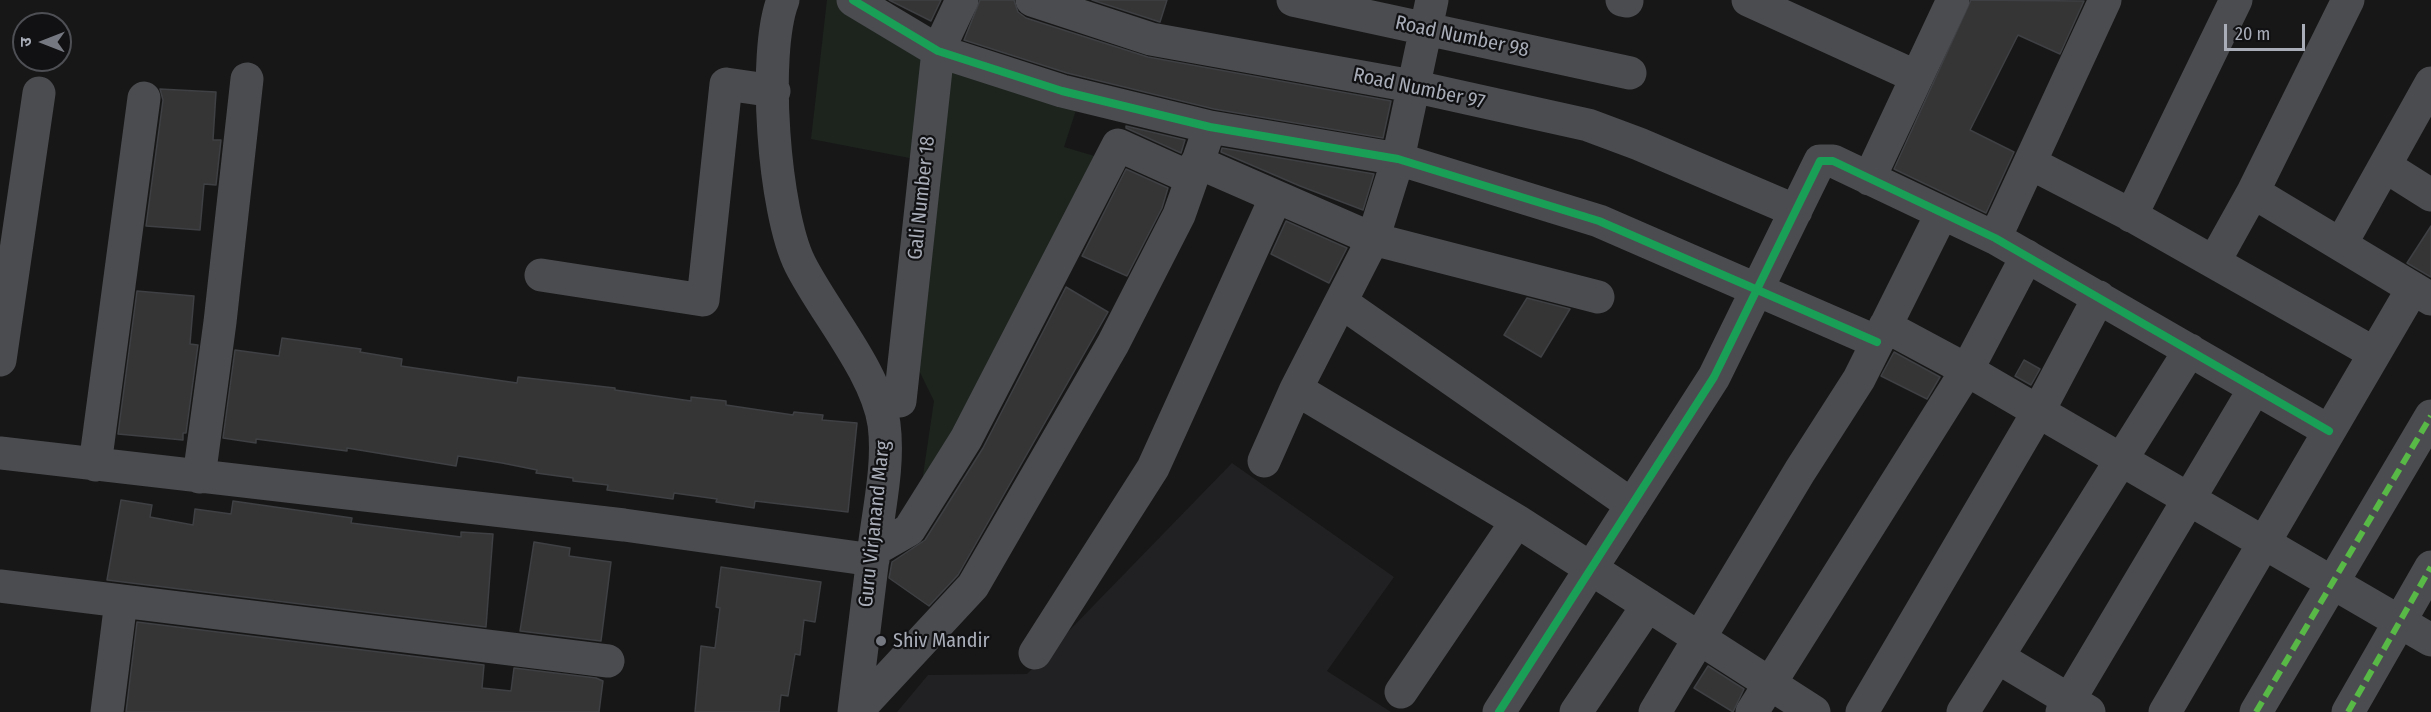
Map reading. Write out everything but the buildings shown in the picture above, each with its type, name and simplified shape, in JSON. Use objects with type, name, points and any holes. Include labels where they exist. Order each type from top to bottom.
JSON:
[{"type":"street","name":"Guru Virjanand Marg","points":[[783,0],[774,56],[773,135],[783,206],[799,262],[873,388],[884,423],[885,468],[855,712]]},
{"type":"street","points":[[853,0],[938,51],[1062,91],[1210,127],[1398,159],[1599,221],[1758,290],[1881,334],[1967,370],[2431,640]]},
{"type":"street","name":"Gali Number 18","points":[[900,401],[938,51],[962,0]]},
{"type":"street","name":"Road Number 97","points":[[1032,0],[1150,39],[1412,86],[1588,125],[1639,144],[1796,211]]},
{"type":"street","name":"Road Number 98","points":[[1293,0],[1429,14],[1630,73]]},
{"type":"street","points":[[1748,0],[1917,76]]},
{"type":"street","points":[[1869,178],[1953,0]]},
{"type":"street","points":[[1995,238],[2105,0]]},
{"type":"street","points":[[2132,216],[2236,0]]},
{"type":"street","points":[[2214,262],[2253,192],[2348,0]]},
{"type":"street","points":[[1264,461],[1296,389],[1373,239],[1398,159],[1429,14]]},
{"type":"street","points":[[199,477],[220,322],[247,79]]},
{"type":"street","points":[[2341,244],[2431,83]]},
{"type":"street","points":[[541,275],[704,300],[726,84],[774,91]]},
{"type":"street","points":[[0,360],[39,93]]},
{"type":"street","points":[[95,465],[144,98]]},
{"type":"street","points":[[855,712],[973,586],[1113,344],[1179,215],[1210,127]]},
{"type":"street","points":[[0,453],[873,555],[909,530],[966,439],[1118,145],[1276,197],[1373,239],[1598,297]]},
{"type":"street","points":[[1499,712],[1714,377],[1821,160],[1833,161],[1995,238],[2329,431]]},
{"type":"street","points":[[2030,163],[2132,216],[2374,354]]},
{"type":"street","points":[[2385,166],[2431,195]]},
{"type":"street","points":[[2164,712],[2374,354],[2422,294],[2253,192]]},
{"type":"street","points":[[1035,653],[1153,468],[1276,197]]},
{"type":"street","points":[[1655,712],[1800,471],[1859,379],[1942,213]]},
{"type":"street","points":[[1752,712],[1967,370],[2027,256]]},
{"type":"street","points":[[1862,712],[2038,412],[2098,297]]},
{"type":"street","points":[[1341,302],[1632,505]]},
{"type":"street","points":[[1963,712],[1999,658],[2190,350]]},
{"type":"street","points":[[1999,658],[2074,708],[2190,499],[2255,388]]},
{"type":"street","points":[[1296,389],[1517,521],[1814,712]]},
{"type":"street","points":[[2256,712],[2431,416]]},
{"type":"street","points":[[1401,692],[1517,521]]},
{"type":"street","points":[[2348,712],[2431,567]]},
{"type":"street","points":[[0,586],[608,661]]},
{"type":"street","points":[[107,712],[121,601]]},
{"type":"street","points":[[1576,712],[1648,605]]},
{"type":"shaded area","points":[[827,0],[851,0],[1078,104],[1064,147],[1108,160],[918,509],[934,401],[903,338],[925,161],[811,139]]},
{"type":"shaded area","points":[[1232,463],[1394,577],[1327,671],[1391,712],[897,712],[928,675],[1027,674]]},
{"type":"marked path","points":[[2256,712],[2431,416]]},
{"type":"marked path","points":[[2348,712],[2431,567]]},
{"type":"cycle path","points":[[853,0],[938,51],[1062,91],[1210,127],[1398,159],[1599,221],[1877,342]]},
{"type":"cycle path","points":[[1499,712],[1714,377],[1820,161],[1833,161],[1995,238],[2329,431]]},
{"type":"place","name":"Shiv Mandir","points":[[881,641]]}]
